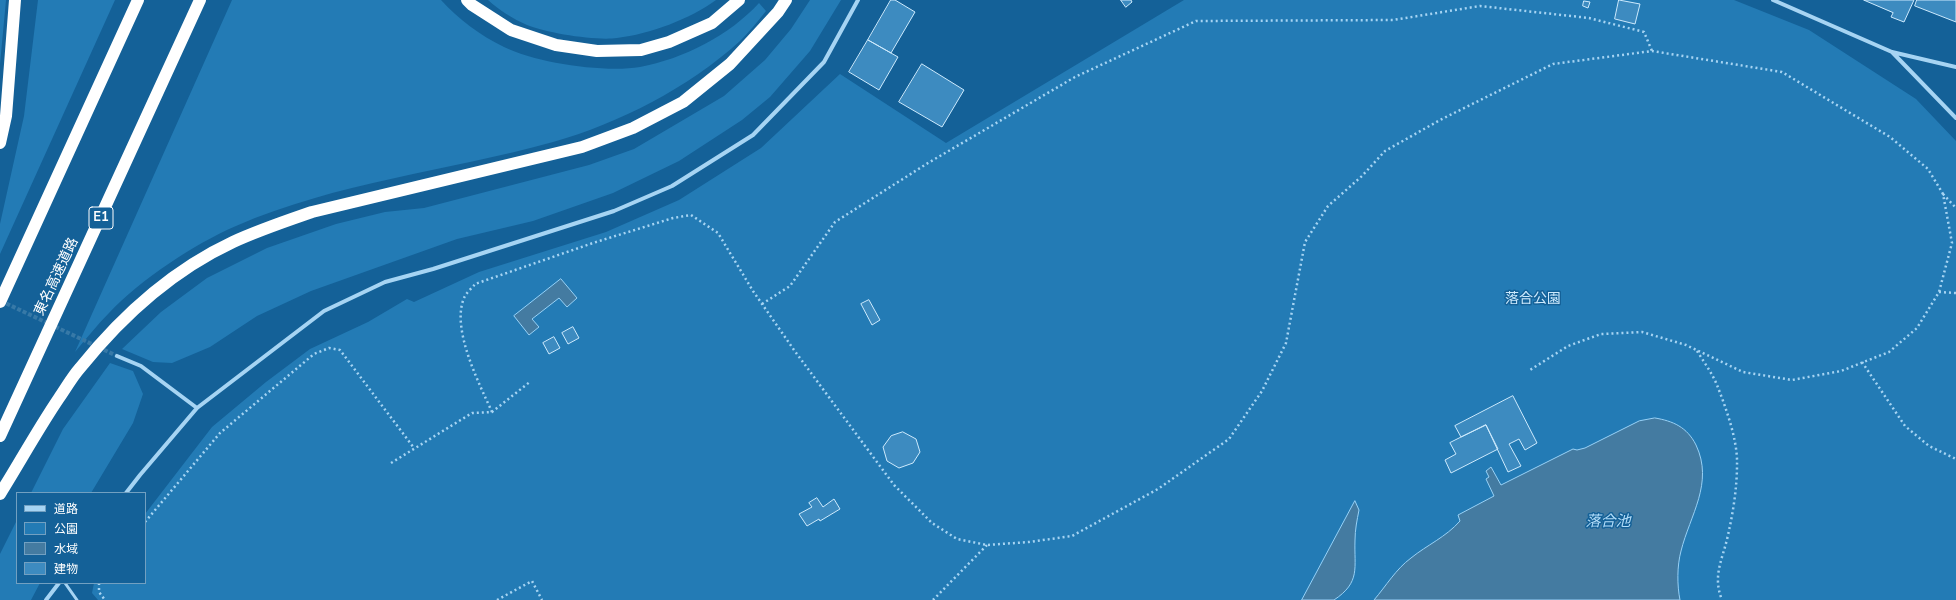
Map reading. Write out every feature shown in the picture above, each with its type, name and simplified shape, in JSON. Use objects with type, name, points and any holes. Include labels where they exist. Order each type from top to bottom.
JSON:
[{"type":"highway","points":[[0,143],[6,116],[15,0]]},
{"type":"highway","points":[[0,302],[138,0]]},
{"type":"highway","name":"東名高速道路","points":[[0,436],[200,0]]},
{"type":"highway","points":[[467,0],[472,5],[511,30],[556,45],[597,51],[641,50],[669,42],[712,23],[739,0]]},
{"type":"highway","points":[[0,494],[49,414],[79,369],[113,330],[152,293],[189,266],[232,242],[271,226],[312,212],[582,147],[633,128],[683,102],[730,64],[778,12],[786,0]]},
{"type":"street","points":[[127,492],[198,408],[324,311],[385,282],[433,269],[614,212],[672,186],[753,135],[824,62],[858,0]]},
{"type":"street","points":[[1773,0],[1892,52],[1956,67]]},
{"type":"street","points":[[1892,52],[1956,118]]},
{"type":"street","points":[[116,356],[141,366],[198,408]]},
{"type":"street","points":[[46,600],[58,584]]},
{"type":"lane","points":[[66,584],[77,600]]},
{"type":"path","points":[[762,304],[790,286],[835,222],[928,163],[1075,77],[1196,21],[1393,20],[1480,6],[1589,18],[1644,32],[1652,51]]},
{"type":"path","points":[[492,412],[469,355],[460,323],[464,298],[475,284],[593,243],[673,218],[691,215],[718,232],[762,304],[847,423],[894,486],[932,523],[957,539],[987,546],[1029,542],[1072,536],[1158,489],[1229,439],[1262,391],[1286,343],[1305,242],[1328,206],[1362,176],[1384,151],[1440,120],[1553,64],[1652,51],[1782,72],[1890,137],[1928,169],[1943,194],[1956,208]]},
{"type":"path","points":[[1530,370],[1568,346],[1601,334],[1642,332],[1686,345],[1743,372],[1792,380],[1841,371],[1889,352],[1917,328],[1939,292],[1952,242],[1943,194]]},
{"type":"path","points":[[1939,292],[1956,293]]},
{"type":"path","points":[[146,521],[220,433],[314,354],[329,348],[340,350],[414,448]]},
{"type":"path","points":[[1697,350],[1717,385],[1731,426],[1738,464],[1735,495],[1728,535],[1718,568],[1719,594],[1722,600]]},
{"type":"path","points":[[1862,362],[1905,426],[1929,446],[1956,459]]},
{"type":"path","points":[[391,463],[472,413],[492,412],[531,381]]},
{"type":"path","points":[[933,600],[987,546]]},
{"type":"path","points":[[498,600],[532,581],[542,600]]},
{"type":"path","points":[[99,584],[99,592],[105,600]]},
{"type":"green space","points":[[0,0],[6,0],[0,64]]},
{"type":"green space","points":[[38,0],[115,0],[0,254],[0,224],[24,116]]},
{"type":"green space","points":[[232,0],[441,0],[455,14],[478,32],[495,43],[518,53],[552,62],[590,68],[608,69],[640,67],[673,58],[689,52],[720,35],[747,15],[759,3],[766,11],[740,41],[698,74],[676,89],[652,102],[603,125],[553,142],[393,178],[313,198],[236,226],[203,243],[168,264],[136,288],[105,318],[75,352]]},
{"type":"green space","points":[[488,0],[716,0],[706,7],[669,25],[630,36],[608,39],[572,36],[536,28],[511,17]]},
{"type":"green space","points":[[810,0],[841,0],[810,51],[770,97],[742,120],[679,161],[613,193],[533,221],[457,239],[311,291],[257,316],[210,347],[172,363],[153,362],[122,349],[161,312],[207,278],[267,248],[336,224],[385,212],[424,208],[589,165],[634,149],[724,96],[765,60],[791,29]]},
{"type":"green space","name":"落合公園","points":[[1184,0],[1734,0],[1809,30],[1916,99],[1956,141],[1956,600],[98,600],[92,593],[94,584],[146,584],[146,513],[212,427],[266,382],[310,349],[368,322],[407,299],[414,302],[479,272],[606,232],[679,200],[761,148],[840,74],[946,143]]},
{"type":"green space","points":[[110,363],[133,371],[143,394],[133,423],[92,492],[32,492],[63,429]]},
{"type":"green space","points":[[16,522],[16,584],[39,584],[31,600],[0,600],[0,554]]},
{"type":"water","points":[[561,279],[577,298],[567,307],[559,298],[532,319],[539,327],[529,335],[514,316]]},
{"type":"water","name":"落合池","points":[[1655,418],[1674,423],[1684,429],[1696,445],[1701,459],[1703,473],[1699,499],[1681,551],[1678,569],[1678,588],[1680,600],[1374,600],[1396,572],[1406,562],[1455,527],[1460,521],[1458,515],[1494,496],[1486,479],[1489,477],[1486,471],[1491,467],[1501,485],[1573,449],[1577,450],[1585,448],[1639,421]]},
{"type":"water","points":[[1355,501],[1359,510],[1355,532],[1355,567],[1349,587],[1334,600],[1302,600]]},
{"type":"building","points":[[891,0],[895,0],[915,12],[891,53],[868,40]]},
{"type":"building","points":[[1121,0],[1131,0],[1132,2],[1126,7]]},
{"type":"building","points":[[1619,0],[1640,4],[1635,24],[1615,19]]},
{"type":"building","points":[[1864,0],[1914,0],[1904,22],[1891,17],[1893,13]]},
{"type":"building","points":[[1917,0],[1956,0],[1956,22],[1915,6]]},
{"type":"building","points":[[1584,1],[1590,2],[1588,8],[1583,6]]},
{"type":"building","points":[[868,40],[898,57],[879,90],[849,72]]},
{"type":"building","points":[[922,64],[964,90],[942,127],[899,102]]},
{"type":"building","points":[[869,300],[880,320],[872,325],[861,304]]},
{"type":"building","points":[[573,327],[579,338],[568,344],[562,333]]},
{"type":"building","points":[[554,337],[560,348],[549,354],[543,343]]},
{"type":"building","points":[[1513,396],[1537,443],[1525,450],[1519,439],[1509,444],[1521,466],[1508,472],[1486,425],[1461,437],[1455,426]]},
{"type":"building","points":[[1486,425],[1498,449],[1451,473],[1445,460],[1456,454],[1450,443]]},
{"type":"building","points":[[903,432],[916,439],[920,452],[913,463],[899,468],[887,461],[883,447],[891,436]]},
{"type":"building","points":[[817,498],[823,507],[834,499],[840,509],[820,521],[819,519],[807,526],[799,514],[812,507],[809,503]]},
{"type":"tunnel","points":[[1,301],[117,356]]}]
